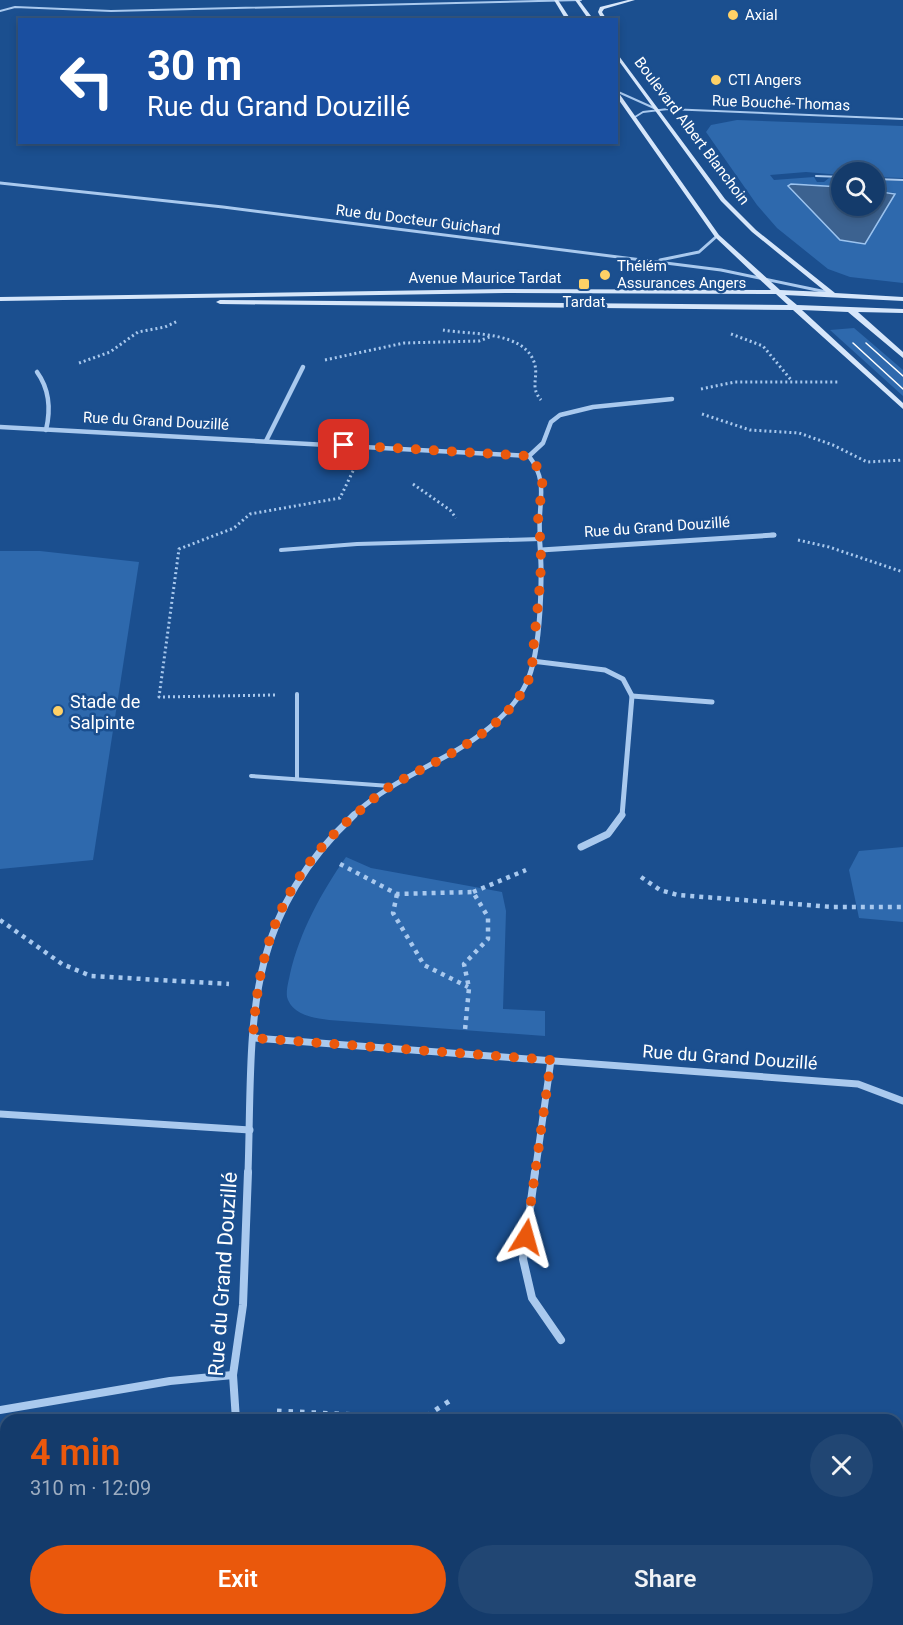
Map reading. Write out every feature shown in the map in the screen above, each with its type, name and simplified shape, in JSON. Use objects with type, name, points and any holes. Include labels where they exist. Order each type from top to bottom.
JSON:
[{"type":"street","points":[[371,0],[372,5]]},
{"type":"street","points":[[491,2],[503,0]]},
{"type":"street","points":[[556,0],[568,18]]},
{"type":"street","points":[[0,11],[15,7],[111,11],[578,0],[590,18]]},
{"type":"street","points":[[604,18],[600,12],[602,8],[633,0]]},
{"type":"street","points":[[14,2],[15,7]]},
{"type":"street","name":"Boulevard Albert Blanchoin","points":[[618,56],[723,200],[754,231],[831,293],[903,356]]},
{"type":"street","points":[[618,92],[640,104],[658,109]]},
{"type":"street","points":[[618,94],[717,236],[903,406]]},
{"type":"street","points":[[635,117],[643,112],[658,109]]},
{"type":"street","name":"Rue Bouché-Thomas","points":[[658,109],[903,118]]},
{"type":"street","name":"Rue du Docteur Guichard","points":[[0,183],[223,207],[646,261],[762,277],[831,293]]},
{"type":"street","points":[[646,261],[695,254],[711,245],[717,236]]},
{"type":"street","name":"Avenue Maurice Tardat","points":[[66,298],[405,291],[781,295],[831,293],[903,299]]},
{"type":"street","name":"Avenue Maurice Tardat","points":[[0,298],[406,305],[793,307],[903,311]]},
{"type":"street","points":[[266,441],[303,367]]},
{"type":"street","points":[[38,372],[44,380],[49,397],[50,417],[46,430]]},
{"type":"street","points":[[529,456],[543,443],[551,422],[560,415],[593,407],[672,399]]},
{"type":"street","name":"Rue du Grand Douzillé","points":[[0,427],[529,456],[541,470],[543,499],[538,526],[542,539],[532,660],[528,681],[503,716],[468,744],[390,786],[328,841],[294,885],[281,909],[262,962],[253,1038],[242,1314],[233,1375],[236,1414]]},
{"type":"street","name":"Rue du Grand Douzillé","points":[[541,550],[774,535]]},
{"type":"street","points":[[532,660],[605,670],[623,679],[632,696],[622,816],[608,834],[581,847]]},
{"type":"street","points":[[632,696],[712,702]]},
{"type":"street","name":"Rue du Grand Douzillé","points":[[253,1038],[858,1084],[903,1101]]},
{"type":"street","points":[[551,1060],[523,1259],[532,1298],[561,1340]]},
{"type":"street","points":[[0,1114],[250,1130]]},
{"type":"street","points":[[0,1410],[170,1381],[233,1375]]},
{"type":"lane","points":[[816,176],[831,177]]},
{"type":"lane","points":[[885,179],[903,180]]},
{"type":"lane","points":[[281,550],[542,539]]},
{"type":"lane","points":[[297,694],[297,779]]},
{"type":"lane","points":[[251,776],[390,786]]},
{"type":"path","points":[[79,363],[110,352],[122,341],[138,332],[165,327],[181,318]]},
{"type":"path","points":[[436,329],[455,333],[493,335],[508,340],[530,354],[534,363],[533,389],[546,404]]},
{"type":"path","points":[[721,332],[744,337],[763,346],[792,381]]},
{"type":"path","points":[[339,356],[380,347],[479,341],[493,335]]},
{"type":"path","points":[[701,389],[735,382],[845,383]]},
{"type":"path","points":[[702,414],[750,430],[799,433],[833,445],[867,462],[903,460]]},
{"type":"path","points":[[297,694],[159,697],[179,549],[234,528],[250,513],[278,511],[340,498],[356,463]]},
{"type":"path","points":[[413,484],[450,510],[471,541]]},
{"type":"path","points":[[774,535],[829,547],[903,572]]},
{"type":"path","points":[[338,863],[397,894],[473,892],[526,870]]},
{"type":"path","points":[[641,878],[660,890],[678,895],[833,907],[903,907]]},
{"type":"path","points":[[465,1031],[468,987],[464,964],[488,939],[488,917],[473,892]]},
{"type":"path","points":[[397,894],[393,913],[408,942],[424,965],[468,987]]},
{"type":"path","points":[[0,920],[62,964],[91,976],[229,984]]},
{"type":"path","points":[[429,1414],[451,1400]]},
{"type":"path","points":[[277,1411],[340,1414]]},
{"type":"shaded area","points":[[737,120],[903,126],[903,178],[885,177],[885,162],[831,162],[831,174],[806,172],[770,175],[774,180],[814,177],[817,182],[824,182],[831,178],[831,186],[807,184],[840,240],[868,216],[885,216],[885,202],[895,193],[885,192],[885,180],[903,181],[903,283],[850,277],[828,269],[777,228],[757,205],[706,132],[711,125]]},
{"type":"shaded area","points":[[791,184],[831,186],[831,216],[882,216],[865,244],[840,240],[788,186]]},
{"type":"shaded area","points":[[885,192],[895,194],[885,211]]},
{"type":"shaded area","points":[[854,328],[903,370],[903,396],[830,330]]},
{"type":"shaded area","name":"Stade de Salpinte","points":[[0,551],[40,551],[139,562],[93,860],[0,869]]},
{"type":"shaded area","points":[[903,847],[903,922],[859,918],[849,870],[859,851]]},
{"type":"shaded area","points":[[346,857],[371,868],[502,892],[506,911],[503,1009],[545,1011],[545,1036],[329,1020],[304,1014],[294,1008],[287,997],[287,991],[299,943],[328,884]]},
{"type":"tram line","points":[[853,343],[903,389]]},
{"type":"tram line","points":[[866,343],[903,376]]},
{"type":"place","name":"Axial","points":[[733,15]]},
{"type":"place","name":"CTI Angers","points":[[716,80]]},
{"type":"place","name":"Thélém Assurances Angers","points":[[605,275]]},
{"type":"place","name":"Tardat","points":[[584,284]]},
{"type":"place","name":"Stade de Salpinte","points":[[58,711]]},
{"type":"route","points":[[344,445],[529,456],[541,470],[543,499],[538,526],[542,539],[540,585],[532,660],[528,681],[503,716],[468,744],[390,786],[335,833],[313,858],[294,885],[270,935],[262,962],[254,1009],[253,1038],[551,1060],[526,1237]]}]
